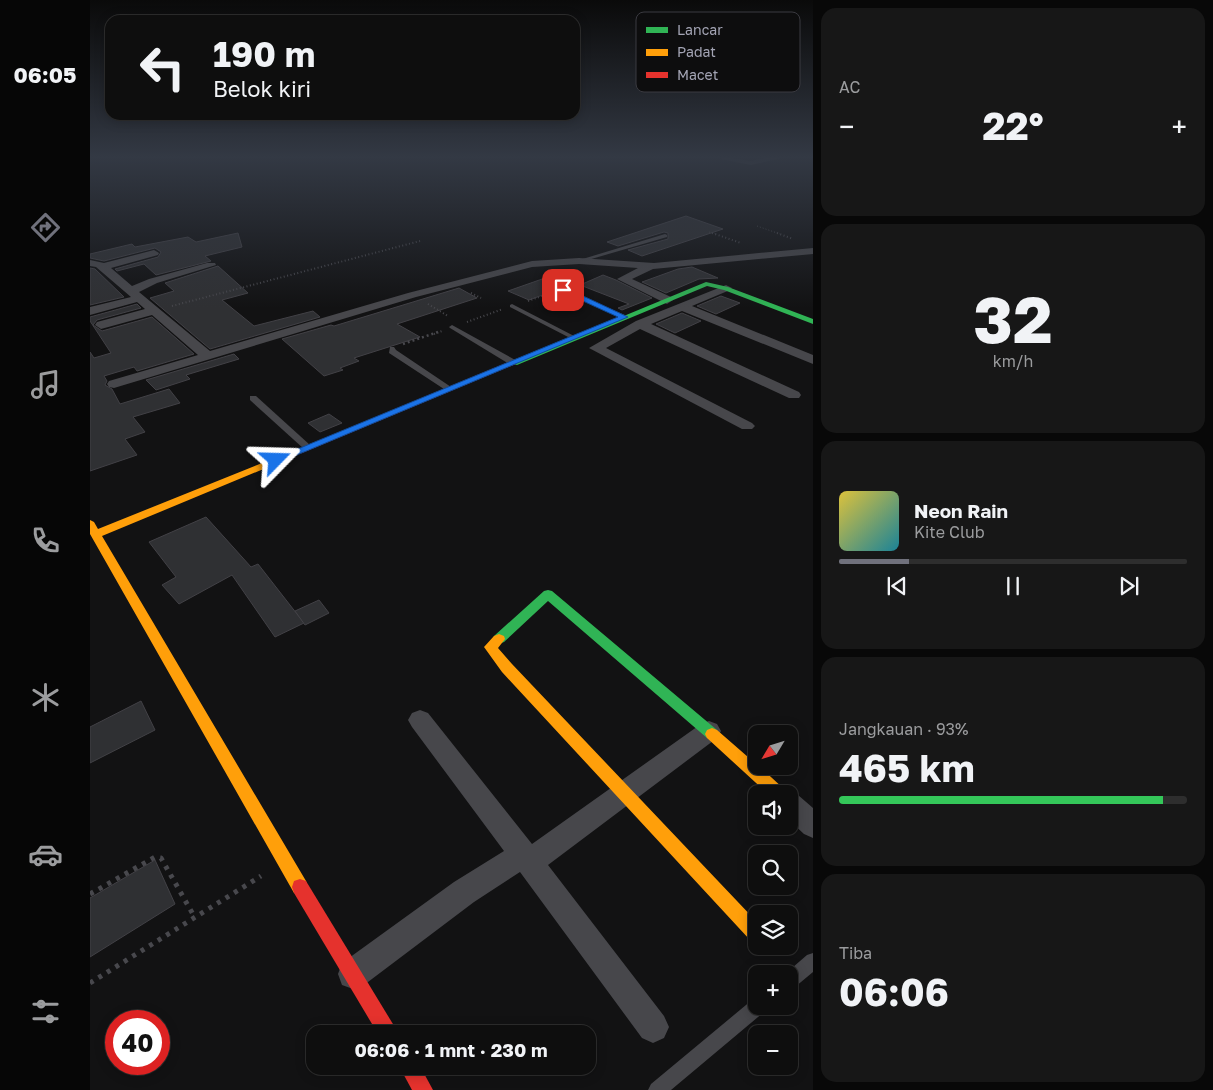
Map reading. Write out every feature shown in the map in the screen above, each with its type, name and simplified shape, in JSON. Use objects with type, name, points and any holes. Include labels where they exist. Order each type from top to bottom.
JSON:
[{"type":"street","points":[[114,384],[412,295],[532,264],[579,261],[654,266],[813,251]]},
{"type":"street","points":[[102,266],[154,253]]},
{"type":"street","points":[[90,263],[102,266],[208,356]]},
{"type":"street","points":[[90,311],[135,294],[153,281],[211,265]]},
{"type":"street","points":[[654,266],[623,279],[667,300]]},
{"type":"street","points":[[384,1025],[285,862],[93,529],[308,448],[706,284],[714,284],[726,288],[813,322]]},
{"type":"street","points":[[726,288],[640,324],[596,348],[747,426]]},
{"type":"street","points":[[683,307],[813,360]]},
{"type":"street","points":[[101,325],[156,310]]},
{"type":"street","points":[[640,324],[794,395]]},
{"type":"street","points":[[748,926],[623,795],[506,668],[490,647],[548,594],[709,731],[769,785]]},
{"type":"street","points":[[420,720],[653,1027]]},
{"type":"street","points":[[353,974],[464,892],[526,858],[623,795],[709,731]]},
{"type":"street","points":[[798,811],[813,825]]},
{"type":"street","points":[[414,1075],[423,1090]]},
{"type":"lane","points":[[579,261],[665,236]]},
{"type":"lane","points":[[563,290],[625,317]]},
{"type":"lane","points":[[512,306],[574,338]]},
{"type":"lane","points":[[452,327],[514,363]]},
{"type":"lane","points":[[392,348],[392,351],[450,389]]},
{"type":"lane","points":[[253,398],[308,448]]},
{"type":"lane","points":[[798,974],[813,961]]},
{"type":"lane","points":[[658,1090],[748,1014]]},
{"type":"path","points":[[757,226],[794,239]]},
{"type":"path","points":[[156,310],[420,241]]},
{"type":"path","points":[[392,348],[563,290]]},
{"type":"path","points":[[412,295],[462,324]]},
{"type":"path","points":[[90,894],[155,857],[161,858],[194,916]]},
{"type":"path","points":[[90,983],[194,916],[285,862]]},
{"type":"building","points":[[686,216],[723,229],[642,256],[628,250],[668,239],[668,233],[664,232],[618,246],[607,242]]},
{"type":"building","points":[[238,233],[242,247],[205,256],[211,261],[156,275],[144,264],[117,271],[115,269],[158,257],[161,252],[155,248],[104,261],[90,258],[90,254],[132,244],[135,247],[188,237],[196,242]]},
{"type":"building","points":[[218,266],[248,293],[222,300],[254,326],[313,311],[320,317],[210,349],[150,298],[174,291],[165,283]]},
{"type":"building","points":[[692,267],[718,278],[699,279],[666,293],[642,282],[678,269]]},
{"type":"building","points":[[90,268],[95,269],[124,297],[90,305]]},
{"type":"building","points":[[565,271],[570,285],[529,300],[508,291]]},
{"type":"building","points":[[603,275],[652,298],[622,310],[618,308],[629,304],[580,285]]},
{"type":"building","points":[[459,288],[477,298],[397,324],[420,337],[354,358],[359,361],[340,368],[343,370],[324,376],[282,339],[331,325],[334,326]]},
{"type":"building","points":[[721,296],[740,303],[716,314],[697,306]]},
{"type":"building","points":[[137,304],[141,308],[97,320],[93,325],[102,331],[152,317],[194,354],[137,371],[134,367],[104,376],[107,381],[105,385],[112,389],[120,404],[169,389],[180,403],[133,417],[145,432],[125,439],[137,455],[90,471],[90,352],[94,358],[111,353],[90,321],[90,317]]},
{"type":"building","points":[[682,313],[701,321],[675,333],[656,324]]},
{"type":"building","points":[[234,354],[239,359],[186,375],[190,379],[156,390],[146,380]]},
{"type":"building","points":[[329,414],[342,423],[320,432],[308,423]]},
{"type":"building","points":[[206,517],[251,567],[258,564],[304,623],[275,637],[232,575],[179,604],[162,585],[176,577],[149,542]]},
{"type":"building","points":[[319,600],[329,613],[305,625],[295,611]]},
{"type":"building","points":[[141,701],[155,730],[90,763],[90,727]]},
{"type":"building","points":[[155,860],[175,904],[90,957],[90,898]]},
{"type":"traffic: fast","points":[[514,363],[706,284],[726,288],[813,322]]},
{"type":"traffic: fast","points":[[499,639],[548,594],[712,734]]},
{"type":"traffic: slow","points":[[96,534],[287,456]]},
{"type":"traffic: slow","points":[[90,524],[300,887]]},
{"type":"traffic: slow","points":[[499,639],[490,647],[507,668],[748,925]]},
{"type":"traffic: slow","points":[[712,734],[769,785]]},
{"type":"traffic: jam","points":[[287,456],[514,363]]},
{"type":"traffic: jam","points":[[300,887],[384,1025]]},
{"type":"traffic: jam","points":[[414,1075],[423,1090]]},
{"type":"route","points":[[276,460],[625,317],[563,290]]}]
